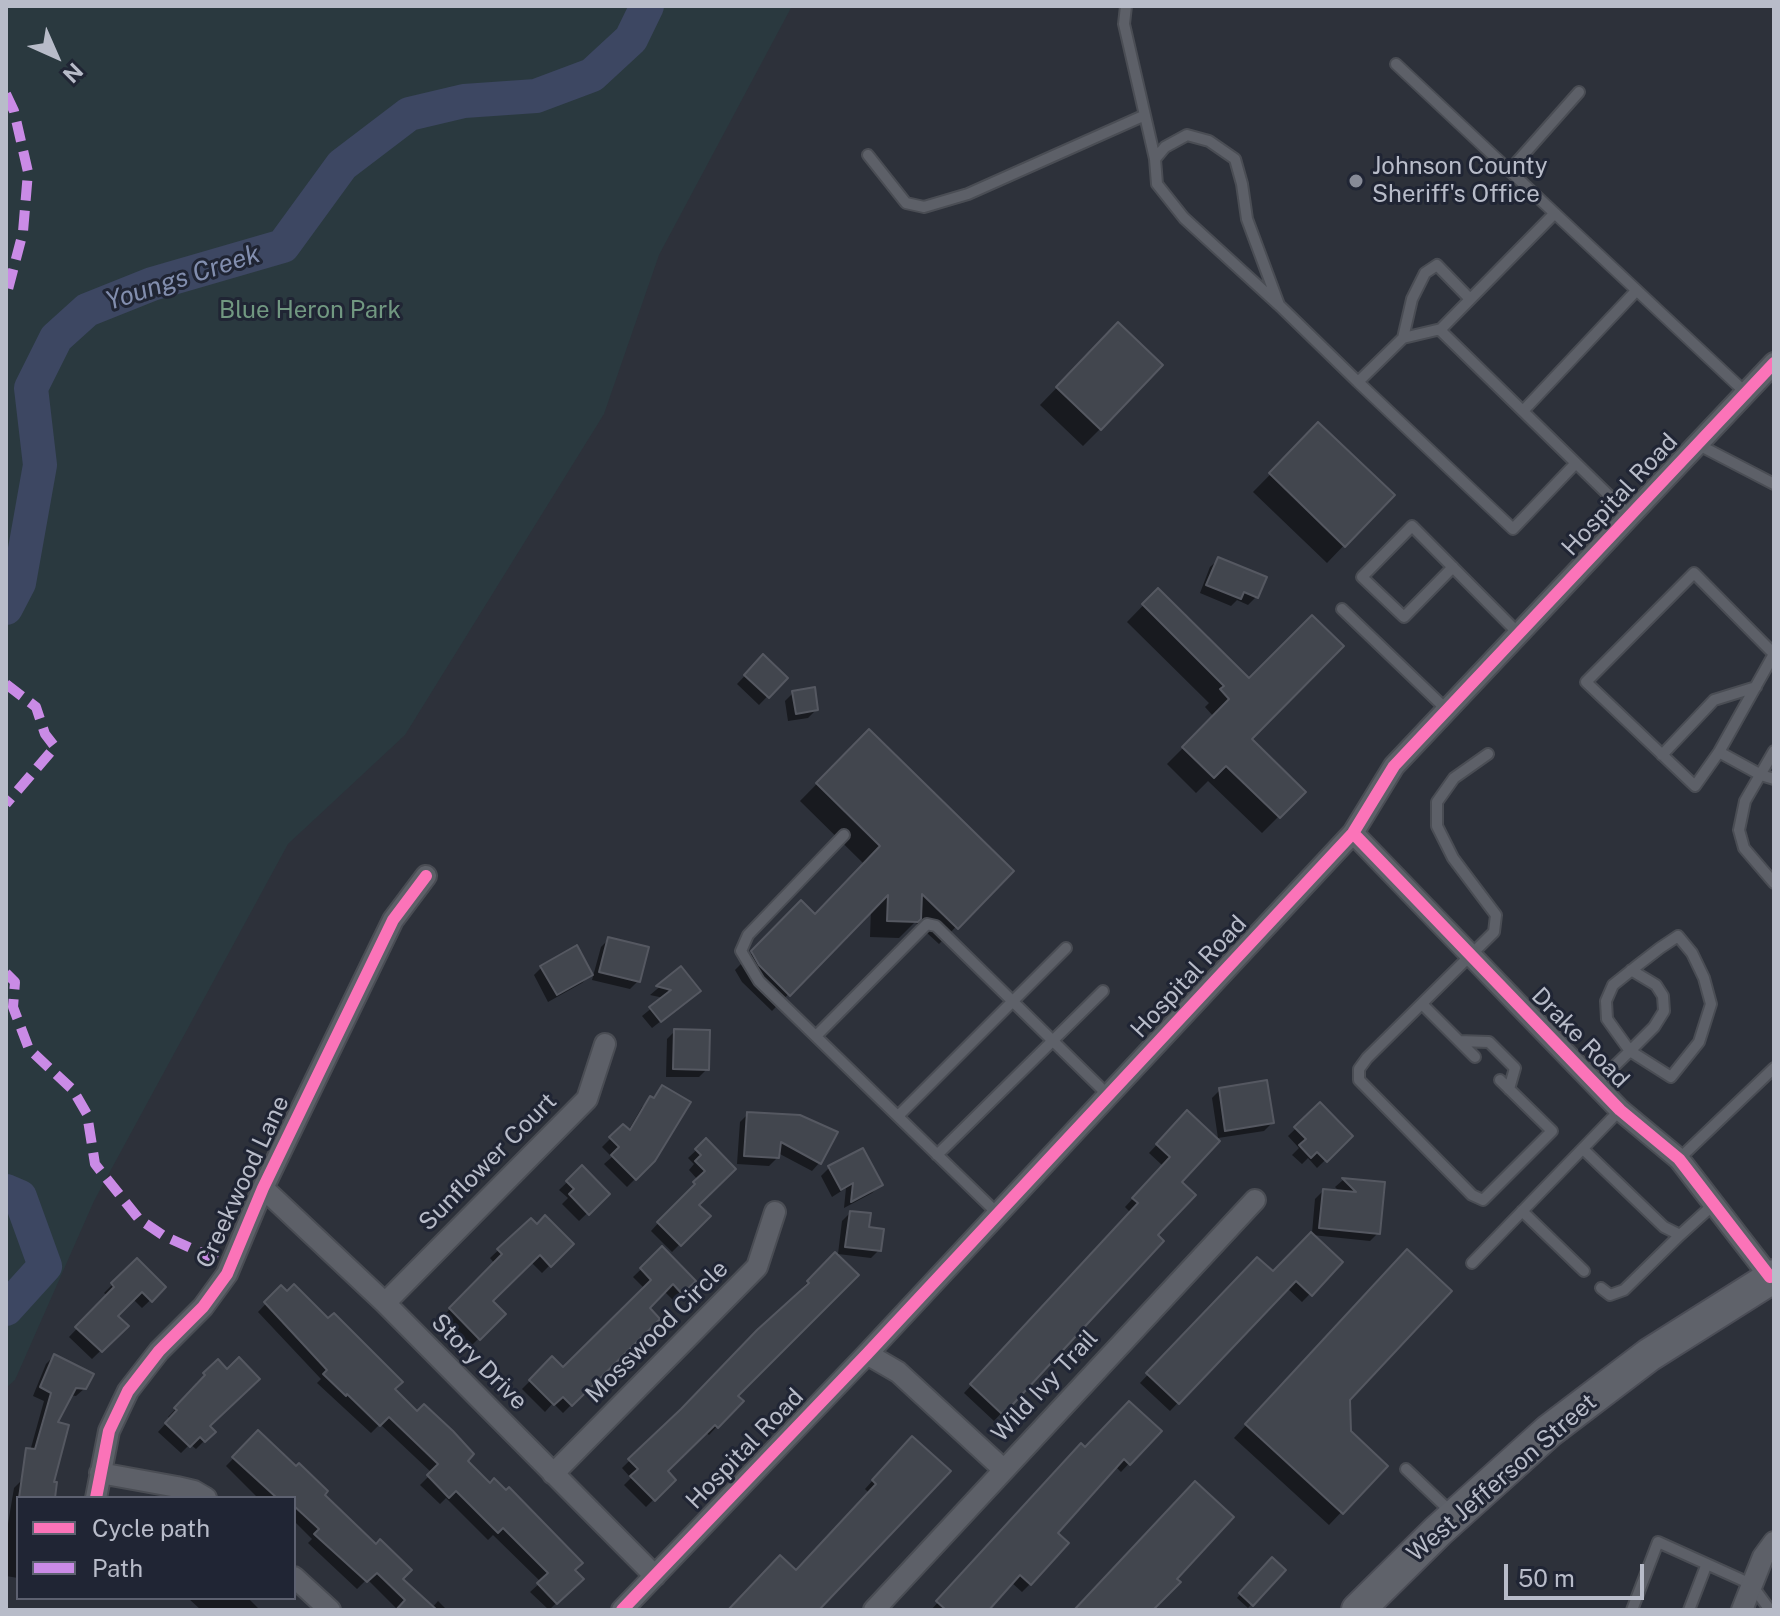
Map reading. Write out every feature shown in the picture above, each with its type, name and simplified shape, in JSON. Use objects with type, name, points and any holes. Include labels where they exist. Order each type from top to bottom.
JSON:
[{"type":"main road","name":"West Jefferson Street","points":[[1358,1610],[1549,1431],[1649,1355],[1772,1277]]},
{"type":"street","name":"Hospital Road","points":[[622,1610],[867,1354],[1353,833],[1394,766],[1774,363]]},
{"type":"street","name":"Drake Road","points":[[1353,833],[1620,1110],[1679,1159],[1772,1277]]},
{"type":"street","name":"Creekwood Lane","points":[[96,1496],[109,1431],[128,1391],[159,1351],[203,1307],[227,1274],[263,1188],[393,920],[426,876]]},
{"type":"street","name":"Sunflower Court","points":[[385,1303],[587,1099],[605,1044]]},
{"type":"street","name":"Story Drive","points":[[263,1188],[385,1303],[655,1576]]},
{"type":"street","name":"Wild Ivy Trail","points":[[874,1610],[1255,1200]]},
{"type":"street","name":"Mosswood Circle","points":[[553,1474],[757,1267],[775,1212]]},
{"type":"street","points":[[867,1354],[898,1372],[1003,1469]]},
{"type":"street","points":[[100,1473],[185,1489],[201,1496]]},
{"type":"street","points":[[1742,1610],[1763,1557],[1774,1542]]},
{"type":"street","points":[[296,1579],[330,1610]]},
{"type":"lane","points":[[1126,6],[1124,24],[1155,159],[1157,184],[1184,218],[1513,529],[1576,463]]},
{"type":"lane","points":[[1396,64],[1746,393]]},
{"type":"lane","points":[[1509,171],[1579,92]]},
{"type":"lane","points":[[868,155],[906,203],[924,207],[968,194],[1143,116]]},
{"type":"lane","points":[[1155,159],[1165,147],[1187,135],[1209,141],[1235,159],[1247,219],[1279,305]]},
{"type":"lane","points":[[1358,382],[1403,338],[1441,329],[1554,214]]},
{"type":"lane","points":[[1403,338],[1412,299],[1425,273],[1437,265],[1470,299]]},
{"type":"lane","points":[[1523,411],[1636,291]]},
{"type":"lane","points":[[1441,329],[1630,516]]},
{"type":"lane","points":[[1697,444],[1774,484]]},
{"type":"lane","points":[[1453,567],[1404,617],[1362,577],[1412,526],[1453,567],[1519,634]]},
{"type":"lane","points":[[1694,573],[1774,654],[1719,752],[1695,786],[1586,682],[1694,573]]},
{"type":"lane","points":[[1342,609],[1447,710]]},
{"type":"lane","points":[[1662,755],[1714,700],[1756,687]]},
{"type":"lane","points":[[1774,751],[1745,801],[1739,830],[1744,848],[1774,883]]},
{"type":"lane","points":[[1719,752],[1774,779]]},
{"type":"lane","points":[[1488,754],[1454,778],[1437,802],[1437,826],[1453,858],[1496,915],[1494,932],[1367,1058],[1359,1069],[1359,1080],[1472,1195],[1483,1200],[1552,1131],[1500,1080]]},
{"type":"lane","points":[[844,835],[748,935],[741,951],[759,981],[998,1214]]},
{"type":"lane","points":[[816,1036],[927,924],[936,926],[1108,1095]]},
{"type":"lane","points":[[1678,936],[1692,953],[1704,978],[1711,1004],[1699,1042],[1671,1077],[1630,1051],[1607,1019],[1606,1001],[1613,985],[1678,936]]},
{"type":"lane","points":[[898,1116],[1066,948]]},
{"type":"lane","points":[[1596,1084],[1654,1027],[1664,1011],[1663,996],[1656,985],[1631,970]]},
{"type":"lane","points":[[937,1155],[1103,991]]},
{"type":"lane","points":[[1422,1004],[1475,1057]]},
{"type":"lane","points":[[1459,1041],[1489,1042],[1515,1068],[1509,1089]]},
{"type":"lane","points":[[1679,1159],[1774,1068]]},
{"type":"lane","points":[[1472,1263],[1620,1110]]},
{"type":"lane","points":[[1583,1149],[1664,1227],[1680,1235]]},
{"type":"lane","points":[[1601,1288],[1610,1295],[1624,1290],[1714,1204]]},
{"type":"lane","points":[[1522,1211],[1584,1271]]},
{"type":"lane","points":[[1406,1469],[1455,1516]]},
{"type":"lane","points":[[1632,1610],[1658,1542],[1751,1584],[1770,1610]]},
{"type":"lane","points":[[1689,1610],[1706,1566]]},
{"type":"green space","name":"Blue Heron Park","points":[[6,6],[792,6],[659,255],[604,414],[405,735],[288,844],[94,1201],[15,1380],[6,1388]]},
{"type":"building","points":[[1118,322],[1163,365],[1101,430],[1056,387]]},
{"type":"building","points":[[1318,422],[1395,495],[1345,547],[1269,473]]},
{"type":"building","points":[[1218,557],[1267,577],[1258,598],[1244,592],[1241,599],[1206,585]]},
{"type":"building","points":[[1158,588],[1249,678],[1312,615],[1344,646],[1252,739],[1306,792],[1280,818],[1226,766],[1214,778],[1182,747],[1229,699],[1220,689],[1224,686],[1142,604]]},
{"type":"building","points":[[763,654],[788,678],[769,698],[744,675]]},
{"type":"building","points":[[815,687],[818,710],[796,714],[792,691]]},
{"type":"building","points":[[869,729],[1014,871],[958,929],[922,894],[921,919],[918,922],[887,921],[888,895],[790,996],[759,965],[751,951],[801,900],[815,914],[880,846],[816,783]]},
{"type":"building","points":[[608,937],[649,947],[640,982],[599,972]]},
{"type":"building","points":[[577,945],[593,975],[557,995],[540,966]]},
{"type":"building","points":[[681,966],[701,991],[661,1022],[649,1007],[671,990],[656,986]]},
{"type":"building","points":[[674,1029],[710,1030],[709,1070],[673,1069]]},
{"type":"building","points":[[1267,1080],[1274,1123],[1225,1131],[1219,1088]]},
{"type":"building","points":[[662,1085],[691,1102],[655,1161],[636,1180],[611,1155],[619,1147],[609,1137],[623,1124],[630,1130],[650,1096],[654,1098]]},
{"type":"building","points":[[1320,1102],[1353,1136],[1327,1162],[1317,1152],[1311,1158],[1299,1145],[1306,1139],[1294,1127]]},
{"type":"building","points":[[1187,1110],[1220,1141],[1182,1182],[1196,1195],[1158,1235],[1164,1241],[1003,1415],[970,1384],[1138,1203],[1132,1198],[1170,1157],[1156,1144]]},
{"type":"building","points":[[747,1112],[800,1115],[838,1132],[821,1164],[781,1142],[779,1158],[744,1156]]},
{"type":"building","points":[[706,1138],[736,1169],[699,1205],[711,1216],[681,1246],[657,1222],[705,1171],[695,1161],[701,1155],[695,1149]]},
{"type":"building","points":[[863,1148],[883,1185],[851,1202],[853,1183],[841,1190],[828,1166]]},
{"type":"building","points":[[582,1165],[610,1194],[589,1215],[569,1194],[574,1189],[566,1181]]},
{"type":"building","points":[[1342,1178],[1385,1182],[1380,1234],[1319,1228],[1323,1189],[1356,1192]]},
{"type":"building","points":[[850,1211],[871,1213],[869,1227],[884,1229],[881,1251],[845,1247]]},
{"type":"building","points":[[545,1215],[574,1244],[551,1267],[540,1255],[493,1301],[506,1314],[480,1340],[449,1308],[502,1254],[497,1249],[531,1218],[537,1224]]},
{"type":"building","points":[[1311,1232],[1343,1262],[1312,1296],[1296,1281],[1179,1404],[1146,1373],[1257,1257],[1273,1271]]},
{"type":"building","points":[[662,1246],[696,1281],[682,1294],[673,1284],[650,1308],[660,1319],[572,1406],[563,1397],[554,1405],[529,1380],[552,1356],[563,1367],[651,1280],[640,1268]]},
{"type":"building","points":[[1407,1249],[1452,1291],[1350,1400],[1351,1431],[1388,1466],[1343,1514],[1245,1424]]},
{"type":"building","points":[[835,1252],[859,1275],[738,1396],[744,1401],[718,1428],[715,1425],[668,1471],[676,1480],[655,1501],[630,1476],[638,1469],[628,1459],[757,1330],[809,1283],[807,1281]]},
{"type":"building","points":[[137,1258],[166,1287],[152,1302],[142,1292],[118,1316],[129,1326],[102,1352],[75,1327],[114,1287],[111,1283]]},
{"type":"building","points":[[294,1284],[328,1318],[334,1313],[403,1382],[395,1389],[417,1411],[424,1404],[453,1431],[474,1454],[468,1461],[490,1483],[494,1478],[506,1490],[509,1487],[583,1563],[575,1570],[584,1579],[557,1604],[537,1583],[548,1573],[503,1528],[498,1533],[456,1491],[449,1498],[427,1475],[438,1464],[389,1417],[380,1426],[346,1396],[323,1374],[327,1370],[264,1302],[281,1285],[287,1291]]},
{"type":"building","points":[[54,1354],[94,1374],[86,1389],[76,1388],[58,1422],[69,1425],[54,1482],[57,1482],[55,1496],[19,1496],[26,1448],[35,1449],[51,1393],[40,1387]]},
{"type":"building","points":[[239,1357],[260,1379],[210,1426],[216,1432],[205,1442],[200,1437],[190,1447],[165,1423],[177,1410],[174,1408],[218,1359],[227,1369]]},
{"type":"building","points":[[1129,1401],[1162,1431],[1130,1465],[1124,1459],[1058,1533],[1069,1543],[1031,1585],[1020,1575],[989,1610],[946,1610],[936,1601],[1081,1443],[1085,1447]]},
{"type":"building","points":[[258,1430],[328,1491],[325,1495],[376,1544],[380,1539],[412,1570],[403,1579],[437,1610],[396,1610],[405,1600],[377,1573],[367,1582],[314,1534],[319,1529],[296,1508],[296,1496],[275,1496],[232,1457]]},
{"type":"building","points":[[912,1436],[951,1471],[819,1610],[728,1610],[780,1555],[796,1570],[876,1484],[872,1480]]},
{"type":"building","points":[[1195,1481],[1234,1517],[1177,1579],[1181,1582],[1153,1610],[1074,1610]]},
{"type":"building","points":[[1272,1557],[1286,1570],[1253,1606],[1239,1593]]},
{"type":"waterway","name":"Youngs Creek","points":[[6,608],[19,583],[40,465],[31,388],[56,338],[87,310],[152,284],[283,246],[342,165],[409,114],[464,101],[536,96],[592,75],[631,39],[647,6]]},
{"type":"waterway","name":"Youngs Creek","points":[[6,1191],[20,1197],[45,1266],[6,1309]]},
{"type":"marked path","points":[[6,94],[14,111],[28,172],[23,232],[6,297]]},
{"type":"marked path","points":[[6,684],[36,707],[45,734],[55,747],[6,804]]},
{"type":"marked path","points":[[6,973],[15,982],[13,1007],[29,1049],[73,1090],[87,1114],[95,1164],[139,1219],[164,1236],[231,1266]]},
{"type":"cycle path","points":[[622,1610],[867,1354],[1353,833],[1394,766],[1774,363]]},
{"type":"cycle path","points":[[1353,833],[1620,1110],[1679,1159],[1770,1277]]},
{"type":"cycle path","points":[[96,1496],[109,1431],[128,1391],[159,1351],[203,1307],[227,1274],[263,1188],[393,920],[426,876]]},
{"type":"place","name":"Johnson County Sheriff's Office","points":[[1356,181]]}]
